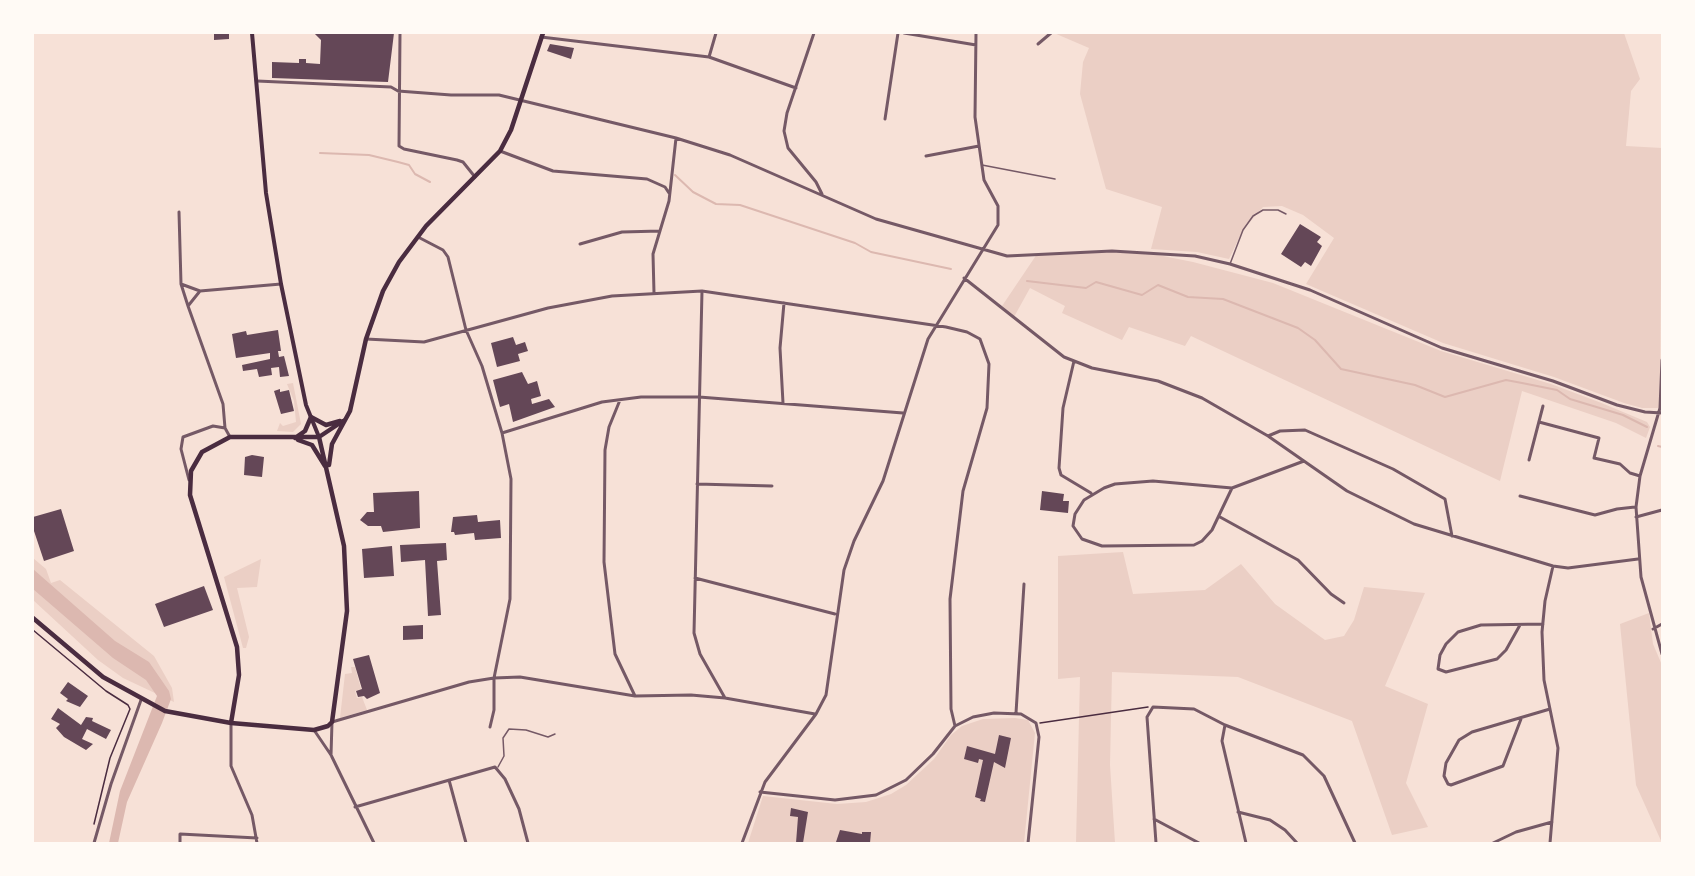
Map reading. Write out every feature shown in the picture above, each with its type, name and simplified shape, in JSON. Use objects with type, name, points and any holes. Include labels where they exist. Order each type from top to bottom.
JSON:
[{"type":"main road","points":[[33,618],[103,677],[144,702],[178,715],[231,723],[314,730],[322,729],[332,722],[347,611],[344,546],[319,437],[297,369],[281,284],[266,193],[252,33]]},
{"type":"main road","points":[[328,471],[332,444],[346,419],[366,339],[383,291],[399,262],[418,237],[500,151],[511,129],[542,35]]},
{"type":"main road","points":[[311,417],[326,425],[346,419]]},
{"type":"main road","points":[[295,438],[305,431],[311,417]]},
{"type":"main road","points":[[231,723],[239,675],[237,647],[196,518],[189,480],[202,452],[230,436],[319,437],[346,419]]},
{"type":"main road","points":[[295,438],[312,445],[328,471]]},
{"type":"street","points":[[400,33],[399,146],[464,162],[476,177]]},
{"type":"street","points":[[708,57],[716,33]]},
{"type":"street","points":[[814,33],[785,123],[785,139],[794,158],[816,182],[823,196]]},
{"type":"street","points":[[885,119],[898,33]]},
{"type":"street","points":[[904,33],[976,45]]},
{"type":"street","points":[[742,843],[760,792],[816,714],[828,686],[836,614],[849,554],[883,481],[903,413],[934,326],[998,225],[1000,215],[998,206],[984,180],[973,106],[976,33]]},
{"type":"street","points":[[1038,44],[1051,33]]},
{"type":"street","points":[[542,35],[708,57],[796,88]]},
{"type":"street","points":[[255,81],[391,87],[398,91],[499,95],[676,138],[730,155],[876,219],[1006,256],[1112,251],[1195,256],[1230,264],[1310,290],[1442,348],[1553,381],[1617,405],[1660,413]]},
{"type":"street","points":[[654,293],[653,254],[669,193],[676,138]]},
{"type":"street","points":[[926,156],[979,146]]},
{"type":"street","points":[[500,151],[553,171],[647,179],[665,187],[669,193]]},
{"type":"street","points":[[179,212],[181,284],[223,404],[225,428],[230,436]]},
{"type":"street","points":[[579,244],[622,232],[660,231]]},
{"type":"street","points":[[418,237],[443,250],[448,257],[466,330],[482,366],[502,433],[511,479],[510,599],[494,678],[494,711],[490,727]]},
{"type":"street","points":[[964,278],[1046,345],[1074,361],[1183,389],[1222,407],[1374,505],[1414,524],[1553,566],[1568,568],[1638,559]]},
{"type":"street","points":[[181,284],[200,291],[281,284]]},
{"type":"street","points":[[188,306],[200,291]]},
{"type":"street","points":[[702,291],[695,578],[696,643],[705,666],[725,698]]},
{"type":"street","points":[[366,339],[424,342],[548,308],[612,296],[702,291],[934,326],[974,335],[985,347],[989,364],[985,420],[963,491],[951,580],[951,710],[955,726]]},
{"type":"street","points":[[783,403],[780,348],[784,303]]},
{"type":"street","points":[[1662,360],[1660,413],[1640,476],[1636,507],[1638,559],[1653,629],[1662,654]]},
{"type":"street","points":[[1074,361],[1063,408],[1059,468],[1061,475],[1092,494]]},
{"type":"street","points":[[502,433],[602,402],[620,400],[699,397],[903,413]]},
{"type":"street","points":[[620,400],[609,428],[605,450],[604,562],[615,654],[635,696]]},
{"type":"street","points":[[1529,460],[1544,406]]},
{"type":"street","points":[[1539,422],[1599,438],[1594,458],[1620,464],[1630,473],[1640,476]]},
{"type":"street","points":[[189,480],[184,468],[181,445],[186,435],[213,426],[225,428]]},
{"type":"street","points":[[1268,436],[1280,431],[1305,430],[1403,475],[1445,499],[1452,536]]},
{"type":"street","points":[[1232,488],[1220,517],[1205,539],[1194,545],[1102,546],[1089,543],[1077,535],[1072,526],[1075,514],[1092,494],[1115,484],[1143,480],[1232,488],[1304,461]]},
{"type":"street","points":[[697,484],[772,486]]},
{"type":"street","points":[[1521,496],[1595,515],[1617,508],[1636,507]]},
{"type":"street","points":[[1636,517],[1662,510]]},
{"type":"street","points":[[1220,517],[1298,560],[1331,594],[1344,603]]},
{"type":"street","points":[[1550,843],[1558,748],[1544,680],[1543,624],[1553,566]]},
{"type":"street","points":[[695,578],[836,614]]},
{"type":"street","points":[[1016,713],[1024,584]]},
{"type":"street","points":[[1520,625],[1506,650],[1497,659],[1446,672],[1438,669],[1440,655],[1446,644],[1458,632],[1481,625],[1543,624]]},
{"type":"street","points":[[1653,629],[1662,624]]},
{"type":"street","points":[[331,755],[332,722],[470,682],[494,678],[520,676],[635,696],[691,694],[816,714]]},
{"type":"street","points":[[94,843],[111,784],[144,702]]},
{"type":"street","points":[[1156,843],[1147,717],[1153,707],[1194,709],[1225,725],[1294,750],[1314,764],[1324,776],[1355,843]]},
{"type":"street","points":[[1521,718],[1503,766],[1451,785],[1448,784],[1443,776],[1446,763],[1459,740],[1472,732],[1550,709]]},
{"type":"street","points":[[760,792],[835,800],[876,795],[906,780],[933,754],[955,726],[983,715],[1016,713],[1036,723],[1039,736],[1028,843]]},
{"type":"street","points":[[180,843],[180,834],[257,841],[252,815],[231,766],[231,723]]},
{"type":"street","points":[[1225,725],[1222,741],[1246,843]]},
{"type":"street","points":[[314,730],[331,755],[374,843]]},
{"type":"street","points":[[355,807],[497,767],[519,809],[528,843]]},
{"type":"street","points":[[449,780],[466,843]]},
{"type":"street","points":[[1238,812],[1270,820],[1286,830],[1297,843]]},
{"type":"street","points":[[1154,819],[1199,843]]},
{"type":"street","points":[[1493,843],[1516,832],[1552,822]]},
{"type":"lane","points":[[981,165],[1055,179]]},
{"type":"lane","points":[[1230,264],[1243,230],[1253,216],[1263,210],[1278,210],[1286,214]]},
{"type":"lane","points":[[497,767],[504,756],[502,738],[509,729],[518,728],[548,737],[555,734]]},
{"type":"path","points":[[33,630],[106,691],[128,705],[130,709],[110,758],[93,818],[96,837]]},
{"type":"path","points":[[1036,723],[1141,708]]},
{"type":"shaded area","points":[[1054,33],[1624,33],[1640,79],[1631,91],[1626,146],[1662,148],[1660,408],[1642,408],[1624,403],[1554,377],[1443,343],[1306,284],[1334,238],[1303,215],[1282,206],[1263,207],[1243,230],[1229,259],[1197,252],[1151,249],[1162,207],[1106,189],[1080,94],[1083,62],[1089,48]]},
{"type":"shaded area","points":[[1112,251],[1148,253],[1273,283],[1441,351],[1551,384],[1599,402],[1647,422],[1650,427],[1646,438],[1616,423],[1522,391],[1500,481],[1191,336],[1185,346],[1129,327],[1122,340],[1062,313],[1065,306],[1030,288],[1014,317],[1002,306],[1037,254]]},
{"type":"shaded area","points":[[293,383],[301,424],[293,432],[277,431],[280,423],[283,426],[296,422],[294,401],[287,384]]},
{"type":"shaded area","points":[[1123,552],[1133,594],[1205,590],[1241,564],[1275,604],[1325,640],[1344,636],[1354,620],[1364,587],[1425,593],[1385,686],[1428,704],[1406,783],[1428,827],[1392,835],[1352,721],[1238,677],[1112,672],[1110,765],[1115,843],[1076,843],[1080,677],[1058,679],[1058,556]]},
{"type":"shaded area","points":[[33,558],[46,569],[51,583],[60,580],[154,656],[172,688],[174,702],[123,678],[98,660],[33,600]]},
{"type":"shaded area","points":[[261,559],[257,587],[237,588],[249,637],[246,648],[243,648],[224,577]]},
{"type":"shaded area","points":[[33,569],[115,641],[149,662],[169,691],[171,699],[162,723],[127,802],[118,843],[109,843],[120,791],[157,696],[146,680],[113,658],[33,589]]},
{"type":"shaded area","points":[[1649,613],[1653,644],[1662,665],[1662,843],[1636,785],[1620,624]]},
{"type":"shaded area","points":[[351,667],[355,667],[361,689],[355,691],[357,698],[362,697],[367,710],[340,718],[345,674],[352,673]]},
{"type":"shaded area","points":[[983,719],[1028,720],[1035,733],[1024,843],[748,843],[763,796],[837,804],[866,802],[891,794],[906,785],[934,759],[951,735],[962,726]]},
{"type":"building","points":[[214,33],[229,33],[229,39],[214,40]]},
{"type":"building","points":[[314,33],[394,33],[388,82],[272,78],[272,62],[299,63],[299,59],[306,59],[306,63],[320,64],[321,40]]},
{"type":"building","points":[[550,44],[574,48],[571,59],[547,51]]},
{"type":"building","points":[[1300,224],[1321,237],[1317,242],[1322,246],[1311,266],[1305,262],[1301,267],[1281,254]]},
{"type":"building","points":[[278,330],[281,351],[278,351],[279,357],[284,356],[289,376],[280,377],[279,367],[271,368],[272,375],[259,377],[257,369],[243,371],[242,365],[270,359],[270,353],[236,358],[232,334],[246,331],[247,335]]},
{"type":"building","points":[[513,337],[516,345],[525,342],[528,351],[518,354],[520,361],[497,367],[491,343]]},
{"type":"building","points":[[522,372],[528,384],[537,381],[541,396],[531,399],[532,404],[549,399],[555,407],[513,422],[509,404],[500,407],[493,380]]},
{"type":"building","points":[[280,389],[280,392],[289,390],[294,411],[281,414],[274,391]]},
{"type":"building","points":[[252,455],[264,457],[262,477],[244,475],[245,457]]},
{"type":"building","points":[[419,491],[420,528],[383,532],[381,526],[368,526],[360,520],[367,512],[374,512],[373,493]]},
{"type":"building","points":[[1042,491],[1064,494],[1063,501],[1069,501],[1068,513],[1040,510]]},
{"type":"building","points":[[61,509],[74,551],[44,561],[33,528],[33,517]]},
{"type":"building","points":[[477,515],[478,522],[500,520],[501,538],[475,540],[474,533],[455,535],[451,532],[453,517]]},
{"type":"building","points":[[446,543],[447,560],[437,561],[441,615],[428,616],[425,560],[401,562],[400,545]]},
{"type":"building","points":[[392,546],[394,576],[364,578],[362,549]]},
{"type":"building","points":[[204,586],[213,610],[164,627],[155,604]]},
{"type":"building","points":[[423,625],[423,639],[403,640],[403,626]]},
{"type":"building","points":[[369,655],[380,693],[367,699],[364,696],[358,697],[356,691],[362,689],[353,659]]},
{"type":"building","points":[[68,682],[88,696],[80,707],[66,701],[68,699],[60,693]]},
{"type":"building","points":[[58,708],[81,725],[86,717],[93,718],[92,721],[111,730],[106,739],[87,729],[82,739],[93,744],[86,750],[64,737],[56,728],[60,724],[51,719]]},
{"type":"building","points":[[999,735],[1011,738],[1005,768],[994,762],[985,802],[980,801],[981,799],[975,797],[983,760],[979,759],[978,763],[964,759],[967,746],[995,754]]},
{"type":"building","points":[[791,808],[808,812],[803,843],[796,843],[798,817],[790,816]]},
{"type":"building","points":[[840,830],[862,834],[862,832],[871,832],[870,843],[836,842]]},
{"type":"waterway","points":[[320,153],[369,155],[398,162],[409,165],[415,174],[430,182]]},
{"type":"waterway","points":[[675,175],[693,192],[716,204],[740,205],[855,243],[871,252],[951,269]]},
{"type":"waterway","points":[[1027,281],[1086,288],[1096,282],[1142,295],[1158,285],[1188,297],[1223,299],[1298,328],[1315,340],[1341,369],[1415,385],[1445,397],[1506,380],[1522,383],[1557,390],[1570,399],[1623,415],[1647,427]]},
{"type":"waterway","points":[[1658,446],[1662,447]]}]
